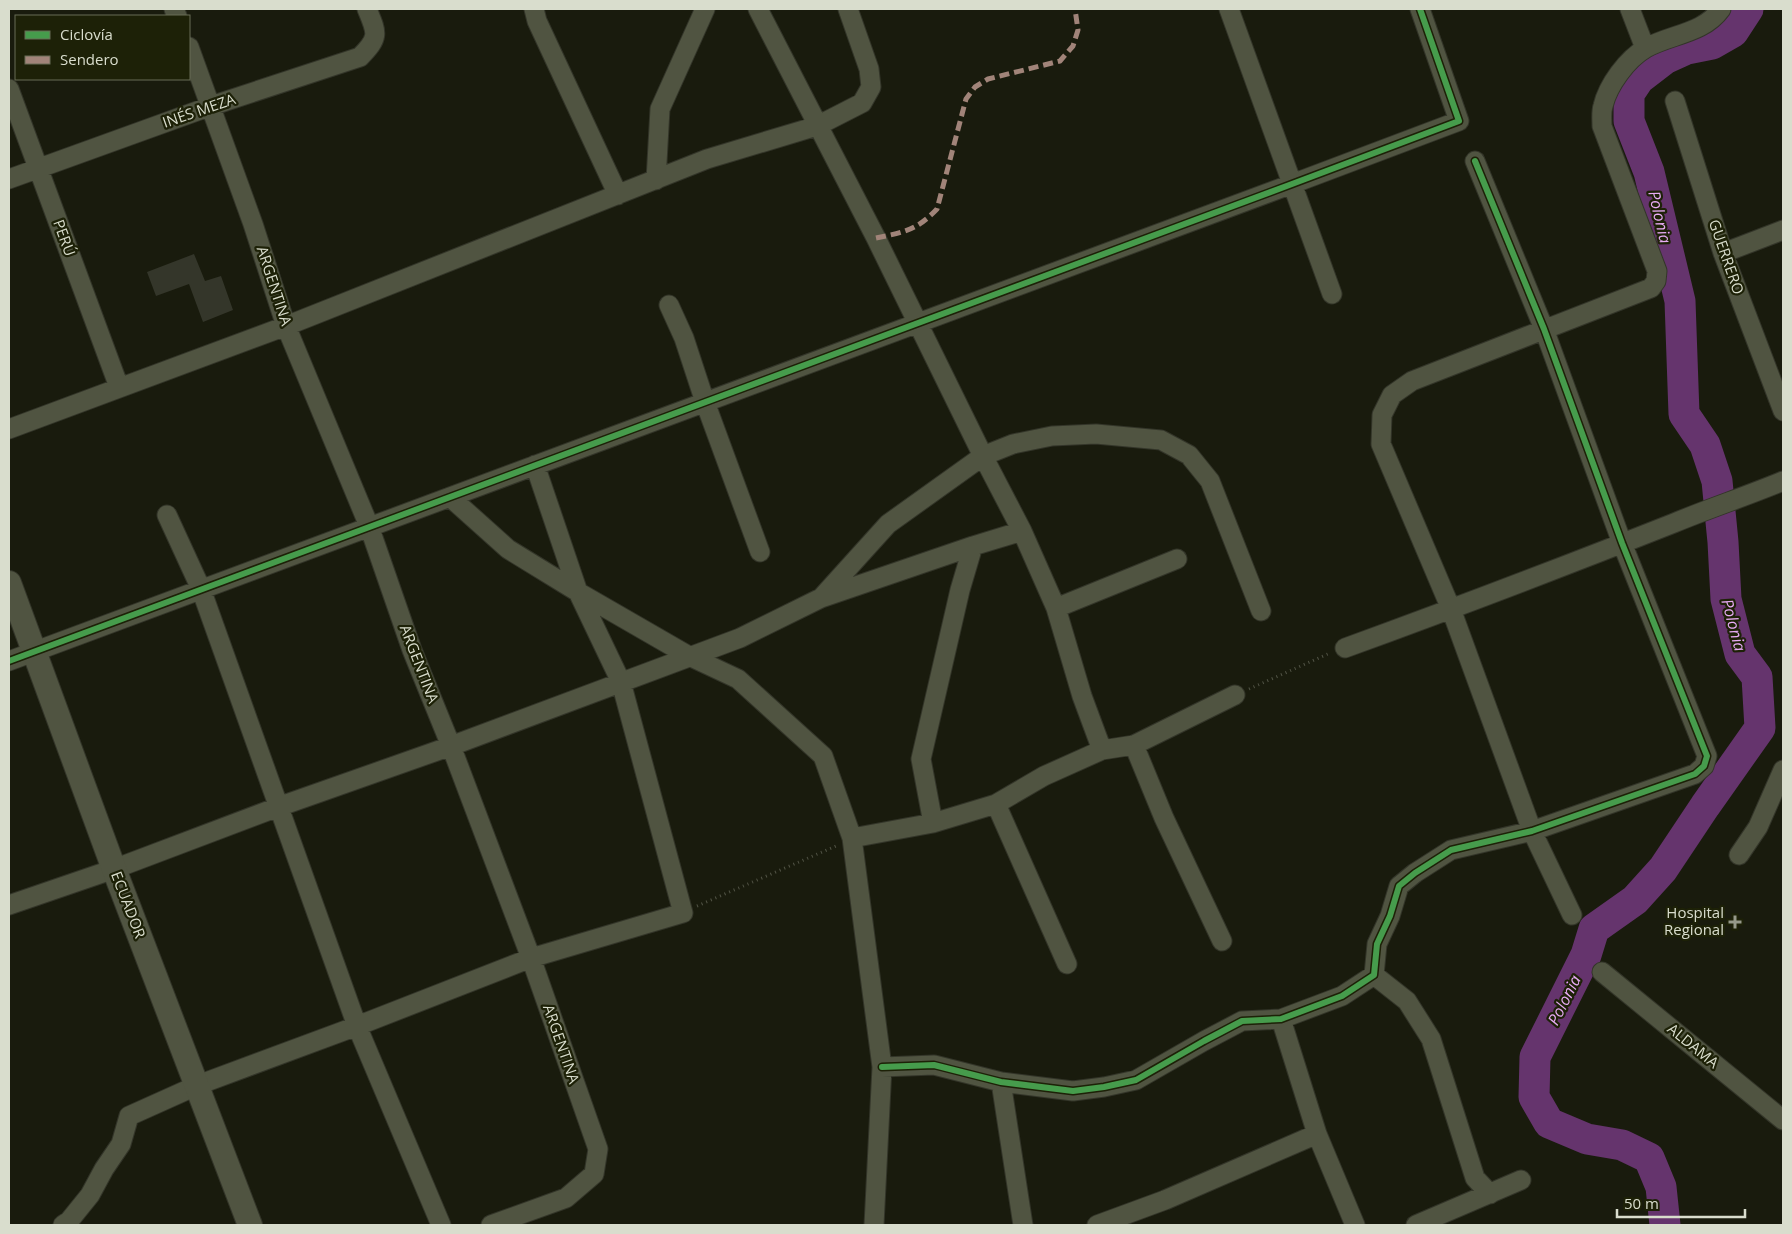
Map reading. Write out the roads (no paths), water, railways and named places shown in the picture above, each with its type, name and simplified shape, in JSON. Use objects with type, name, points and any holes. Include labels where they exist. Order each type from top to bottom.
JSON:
[{"type":"street","name":"INÉS MEZA","points":[[9,179],[211,106],[360,57],[373,44],[375,29],[367,9]]},
{"type":"street","points":[[534,9],[536,21],[618,196]]},
{"type":"street","points":[[656,180],[660,109],[705,9]]},
{"type":"street","points":[[758,9],[876,238],[982,456],[1022,532],[1056,608],[1082,696],[1102,750]]},
{"type":"street","points":[[9,429],[286,326],[618,196],[707,159],[817,126],[862,103],[871,87],[869,68],[848,9]]},
{"type":"street","points":[[1229,9],[1332,294]]},
{"type":"street","points":[[9,661],[1459,121],[1420,9]]},
{"type":"street","points":[[1630,9],[1645,48]]},
{"type":"street","points":[[1572,915],[1532,831],[1452,609],[1381,444],[1382,414],[1392,395],[1412,381],[1651,288],[1656,281],[1657,272],[1602,126],[1602,108],[1615,78],[1645,48],[1708,23],[1720,9]]},
{"type":"street","name":"ARGENTINA","points":[[190,50],[253,224],[286,326],[369,526],[412,650],[451,746],[531,958],[598,1148],[594,1174],[566,1198],[491,1225]]},
{"type":"street","name":"PERÚ","points":[[9,89],[119,387]]},
{"type":"street","name":"GUERRERO","points":[[1675,101],[1723,253],[1783,411]]},
{"type":"street","points":[[1374,975],[1377,944],[1390,916],[1399,886],[1415,872],[1450,850],[1532,831],[1695,774],[1704,766],[1707,756],[1622,543],[1544,329],[1475,161]]},
{"type":"street","points":[[1723,253],[1783,230]]},
{"type":"street","points":[[669,305],[684,338],[705,402],[760,552]]},
{"type":"street","points":[[821,598],[888,524],[982,456],[1013,444],[1052,436],[1096,434],[1161,440],[1189,455],[1210,481],[1261,611]]},
{"type":"street","points":[[63,1225],[69,1221],[90,1196],[104,1169],[121,1144],[129,1116],[198,1085],[357,1026],[531,958],[683,913],[622,682],[578,592],[535,465]]},
{"type":"street","points":[[1345,648],[1452,609],[1685,518],[1745,498],[1783,481]]},
{"type":"street","points":[[450,497],[508,549],[689,656],[738,679],[823,756],[852,838],[882,1067],[874,1225]]},
{"type":"street","points":[[167,514],[201,589],[357,1026],[441,1225]]},
{"type":"street","points":[[9,905],[114,869],[278,807],[451,746],[740,638],[821,598],[973,546],[1022,532]]},
{"type":"street","points":[[933,823],[921,759],[960,590],[973,546]]},
{"type":"street","points":[[1056,608],[1177,559]]},
{"type":"street","name":"ECUADOR","points":[[9,583],[114,869],[250,1225]]},
{"type":"street","points":[[852,838],[933,823],[996,804],[1044,776],[1102,750],[1134,745],[1235,695]]},
{"type":"street","points":[[1134,745],[1164,818],[1222,941]]},
{"type":"street","points":[[1739,856],[1758,827],[1783,770]]},
{"type":"street","points":[[996,804],[1067,964]]},
{"type":"street","name":"ALDAMA","points":[[1602,972],[1783,1120]]},
{"type":"street","points":[[882,1067],[934,1065],[1001,1082],[1073,1091],[1120,1083],[1136,1080],[1204,1041],[1242,1022],[1281,1019],[1342,996],[1374,975]]},
{"type":"street","points":[[1374,975],[1407,1001],[1431,1039],[1474,1178],[1490,1194]]},
{"type":"street","points":[[1281,1019],[1317,1134],[1355,1225]]},
{"type":"street","points":[[1001,1082],[1023,1225]]},
{"type":"street","points":[[1097,1225],[1165,1200],[1317,1134]]},
{"type":"street","points":[[1416,1225],[1521,1180]]},
{"type":"waterway","name":"Polonia","points":[[1665,1225],[1661,1187],[1649,1158],[1622,1145],[1587,1139],[1549,1123],[1534,1097],[1535,1057],[1586,955],[1594,929],[1635,900],[1663,869],[1760,728],[1757,677],[1740,654],[1726,599],[1717,481],[1705,445],[1684,414],[1680,301],[1649,172],[1629,121],[1629,94],[1639,79],[1665,59],[1687,49],[1712,44],[1733,32],[1748,9]]},
{"type":"place","name":"Hospital Regional","points":[[1735,922]]}]
